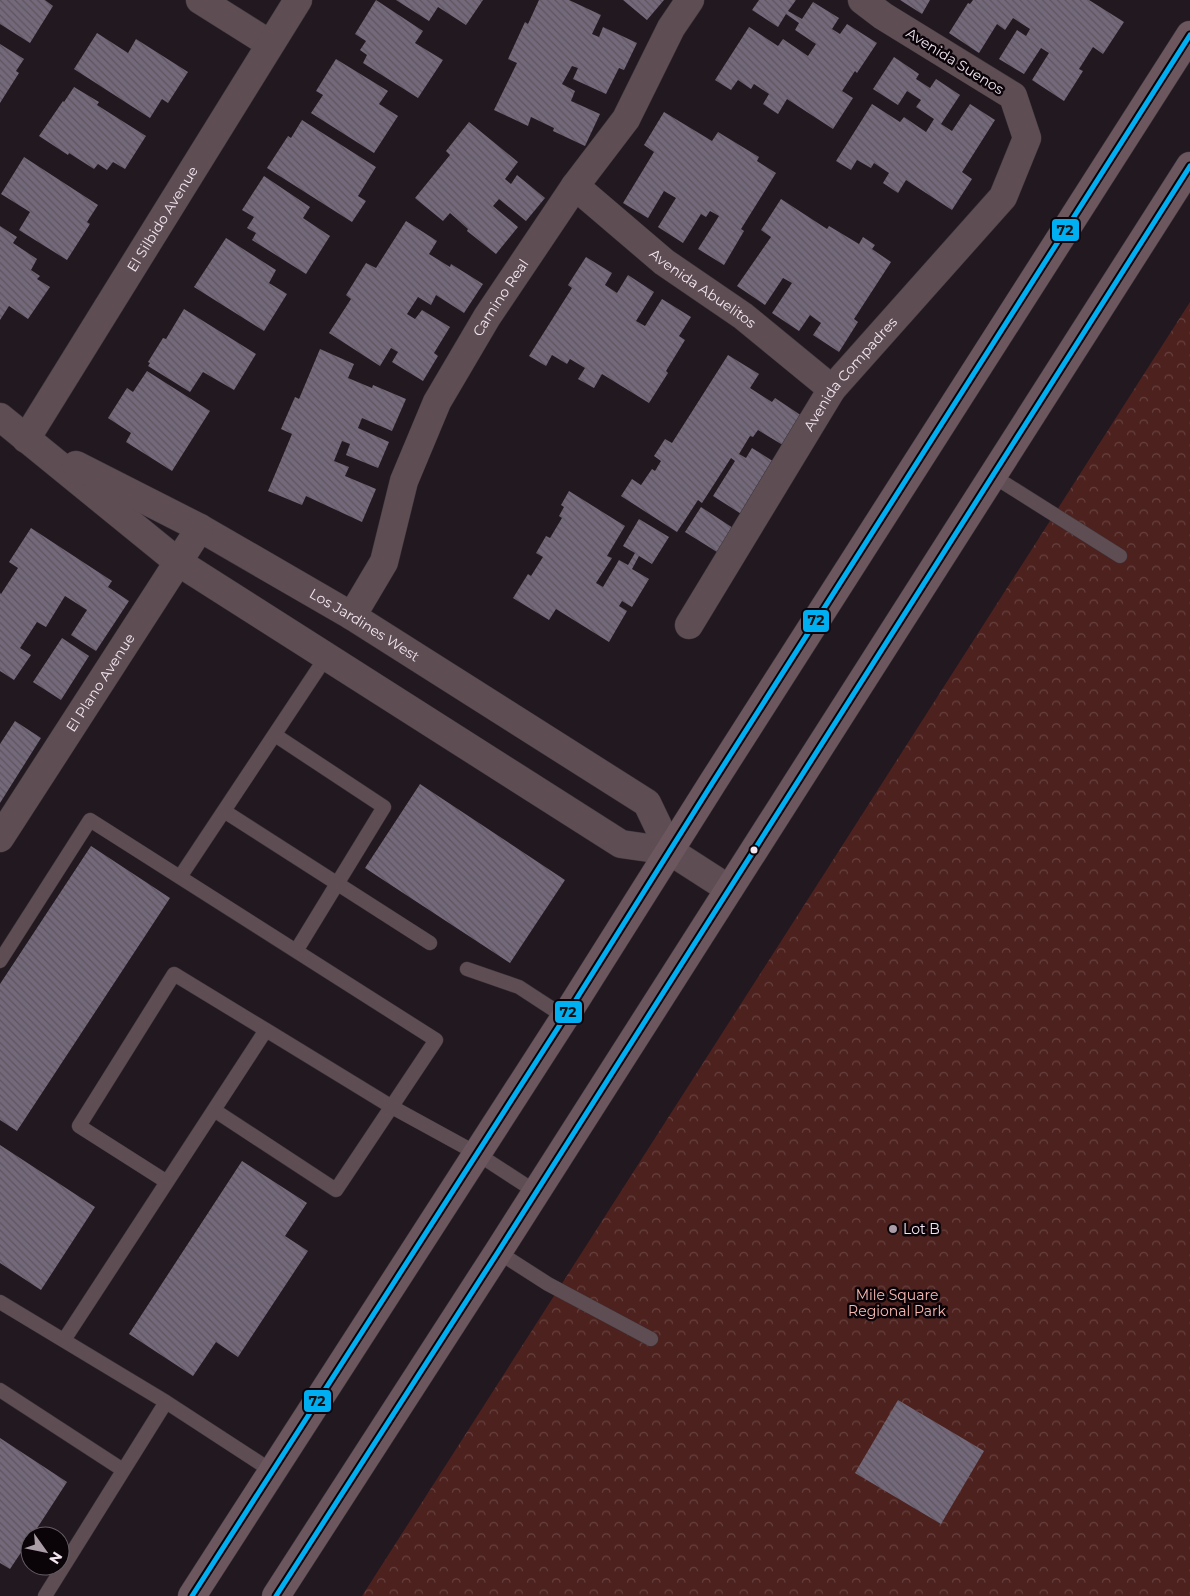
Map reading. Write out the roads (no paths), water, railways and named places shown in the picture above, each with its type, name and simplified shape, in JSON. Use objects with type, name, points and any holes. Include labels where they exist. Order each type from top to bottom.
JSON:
[{"type":"main road","points":[[192,1596],[565,1017],[1190,35]]},
{"type":"main road","points":[[276,1596],[498,1252],[1190,166]]},
{"type":"street","points":[[200,0],[270,44]]},
{"type":"street","name":"El Silbido Avenue","points":[[26,439],[298,0]]},
{"type":"street","name":"Camino Real","points":[[352,616],[384,562],[404,481],[437,402],[487,317],[575,186],[626,119],[671,28],[690,0]]},
{"type":"street","name":"Avenida Suenos","points":[[862,0],[883,16],[1013,96],[1027,138]]},
{"type":"street","name":"Avenida Compadres","points":[[690,626],[832,389],[1003,197],[1027,138]]},
{"type":"street","name":"Avenida Abuelitos","points":[[575,186],[664,262],[743,316],[832,389]]},
{"type":"street","name":"Los Jardines West","points":[[0,417],[178,562],[620,844],[670,850],[729,889]]},
{"type":"street","name":"Los Jardines West","points":[[26,439],[200,528],[352,616],[647,803],[670,850]]},
{"type":"street","name":"El Plano Avenue","points":[[0,838],[200,528]]},
{"type":"lane","points":[[993,476],[1120,556]]},
{"type":"lane","points":[[180,877],[326,657]]},
{"type":"lane","points":[[274,735],[384,807],[296,951]]},
{"type":"lane","points":[[224,811],[430,943]]},
{"type":"lane","points":[[0,961],[90,820],[436,1040],[336,1190],[214,1110]]},
{"type":"lane","points":[[467,969],[519,987],[565,1017]]},
{"type":"lane","points":[[168,1182],[79,1126],[174,974],[392,1106],[476,1153],[536,1192]]},
{"type":"lane","points":[[64,1340],[266,1030]]},
{"type":"lane","points":[[498,1252],[548,1284],[651,1339]]},
{"type":"lane","points":[[0,1302],[166,1402],[272,1471]]},
{"type":"lane","points":[[0,1390],[124,1470]]},
{"type":"lane","points":[[45,1596],[166,1402]]},
{"type":"place","name":"Lot B","points":[[893,1229]]},
{"type":"park label","name":"Mile Square Regional Park","points":[[897,1304]]}]
